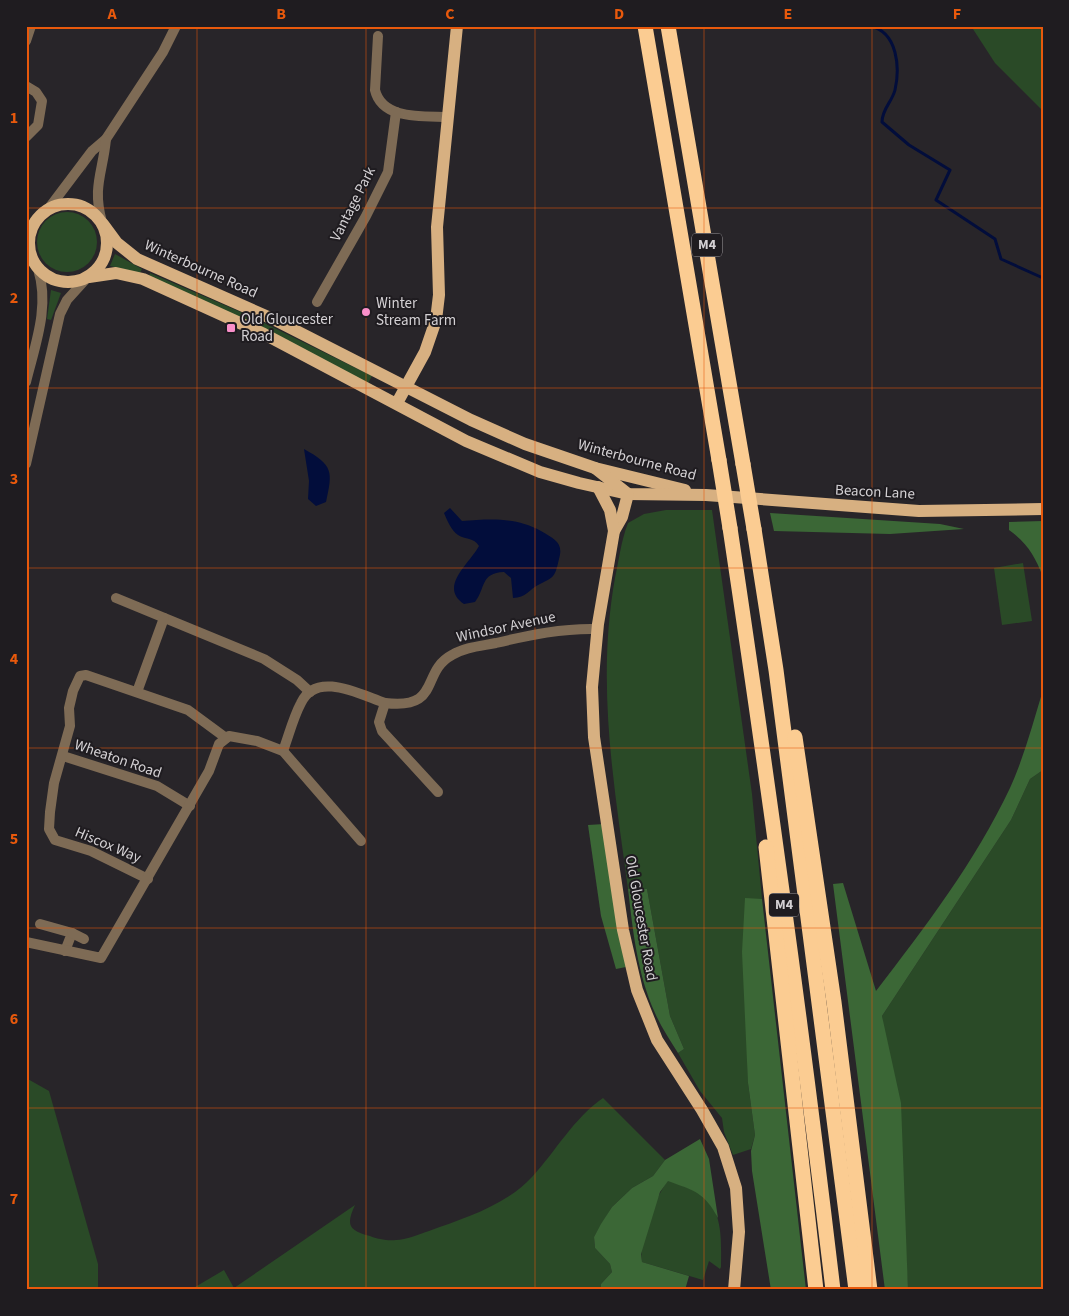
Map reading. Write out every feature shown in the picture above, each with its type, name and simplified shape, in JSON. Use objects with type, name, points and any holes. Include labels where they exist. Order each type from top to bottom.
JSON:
[{"type":"highway","name":"M4","points":[[645,26],[719,460],[766,765],[809,1090],[832,1287]]},
{"type":"highway","name":"M4","points":[[668,26],[754,529],[776,670],[856,1290]]},
{"type":"highway","name":"M4","points":[[776,670],[797,750],[834,1002],[870,1290]]},
{"type":"highway","name":"M4","points":[[766,765],[765,839],[816,1290]]},
{"type":"main road","points":[[397,404],[405,385],[425,352],[436,320],[439,295],[437,227],[457,26]]},
{"type":"main road","points":[[26,217],[61,204],[78,205],[94,213],[102,223],[107,236],[108,248],[98,270],[87,278],[74,283],[61,282],[48,278],[34,265],[29,247],[29,236],[32,226],[48,209]]},
{"type":"main road","name":"Winterbourne Road","points":[[102,223],[117,243],[137,259],[276,320],[470,420],[525,444],[595,468],[706,495]]},
{"type":"main road","name":"Winterbourne Road","points":[[87,278],[116,273],[143,279],[264,334],[466,441],[540,472],[628,494],[706,495]]},
{"type":"main road","points":[[595,468],[628,494]]},
{"type":"main road","name":"Old Gloucester Road","points":[[598,487],[610,510],[614,531]]},
{"type":"main road","name":"Old Gloucester Road","points":[[628,494],[622,517],[614,531],[597,629],[592,687],[594,736],[629,961],[637,990],[658,1040],[702,1110],[726,1156],[736,1188],[739,1232],[734,1290]]},
{"type":"main road","name":"Beacon Lane","points":[[706,495],[919,512],[1043,509]]},
{"type":"street","points":[[26,41],[31,26]]},
{"type":"street","points":[[48,209],[92,151],[106,140],[163,52],[176,26]]},
{"type":"street","points":[[378,36],[375,90],[384,107],[396,112],[447,117]]},
{"type":"street","points":[[26,86],[42,99],[38,125],[26,137]]},
{"type":"street","name":"Vantage Park","points":[[317,302],[366,216],[388,172],[396,112]]},
{"type":"street","points":[[102,223],[97,199],[97,184],[106,140]]},
{"type":"street","points":[[26,382],[43,310],[44,292],[34,265]]},
{"type":"street","points":[[26,464],[60,314],[67,300],[87,278]]},
{"type":"street","points":[[116,598],[264,659],[297,680],[310,692]]},
{"type":"street","points":[[136,692],[164,618]]},
{"type":"street","name":"Windsor Avenue","points":[[385,703],[402,705],[423,696],[441,664],[451,655],[467,649],[541,633],[597,629]]},
{"type":"street","points":[[63,756],[70,726],[69,708],[72,691],[80,676],[86,675],[188,710],[226,738]]},
{"type":"street","points":[[283,751],[301,701],[310,692],[330,685],[385,703],[379,722],[382,731],[438,792]]},
{"type":"street","points":[[26,942],[101,958],[210,771],[219,744],[229,736],[257,741],[283,751],[361,841]]},
{"type":"street","name":"Wheaton Road","points":[[63,756],[157,786],[190,806]]},
{"type":"street","name":"Hiscox Way","points":[[63,756],[54,783],[50,812],[49,829],[55,840],[91,851],[148,879]]},
{"type":"street","points":[[40,924],[72,933],[84,939]]},
{"type":"street","points":[[64,951],[72,933]]},
{"type":"green space","points":[[971,26],[1043,26],[1043,111],[995,63]]},
{"type":"green space","points":[[61,212],[73,212],[84,217],[92,225],[97,236],[95,254],[84,267],[73,272],[61,272],[50,267],[42,259],[37,248],[37,236],[42,225],[50,217]]},
{"type":"green space","points":[[115,254],[142,269],[140,273],[110,266]]},
{"type":"green space","points":[[150,273],[252,317],[372,376],[367,385],[149,277]]},
{"type":"green space","points":[[51,290],[61,293],[51,320],[47,319]]},
{"type":"green space","points":[[666,510],[712,510],[752,794],[762,899],[745,899],[748,1083],[755,1135],[751,1149],[733,1155],[724,1132],[722,1118],[700,1091],[678,1053],[684,1049],[670,1016],[647,889],[628,889],[609,734],[607,657],[610,617],[620,550],[628,523],[644,514]]},
{"type":"green space","points":[[770,513],[940,524],[964,529],[890,534],[774,531]]},
{"type":"green space","points":[[1043,521],[1043,577],[1030,550],[1009,530],[1009,522]]},
{"type":"green space","points":[[1023,563],[1032,621],[1002,625],[994,568]]},
{"type":"green space","points":[[1043,690],[1043,770],[1030,779],[1011,820],[882,1016],[901,1103],[908,1290],[885,1290],[833,884],[843,883],[876,991],[948,893],[996,815],[1020,764]]},
{"type":"green space","points":[[1043,770],[1043,1290],[908,1290],[905,1240],[882,1016],[1011,820],[1030,779]]},
{"type":"green space","points":[[604,824],[626,967],[616,969],[601,916],[588,825]]},
{"type":"green space","points":[[628,889],[647,889],[670,1016],[684,1049],[678,1053],[657,1018],[644,983],[637,952]]},
{"type":"green space","points":[[745,898],[762,899],[806,1290],[771,1290],[752,1171],[751,1151],[755,1135],[748,1083],[742,952]]},
{"type":"green space","points":[[26,1078],[49,1091],[98,1264],[98,1290],[26,1290]]},
{"type":"green space","points":[[603,1098],[665,1160],[653,1176],[632,1188],[612,1207],[594,1237],[595,1248],[610,1264],[612,1272],[601,1284],[601,1290],[190,1290],[224,1270],[234,1288],[355,1205],[350,1217],[353,1229],[383,1240],[400,1240],[412,1237],[484,1210],[509,1196],[532,1177],[565,1136],[592,1106]]},
{"type":"green space","points":[[700,1139],[709,1159],[718,1218],[708,1203],[698,1194],[668,1181],[660,1192],[641,1254],[642,1262],[689,1276],[685,1290],[601,1290],[601,1284],[612,1272],[610,1264],[595,1248],[594,1237],[612,1207],[632,1188],[653,1176],[665,1160]]},
{"type":"green space","points":[[668,1180],[701,1194],[714,1208],[720,1228],[721,1267],[720,1269],[709,1261],[703,1280],[642,1262],[642,1242],[648,1220],[657,1198]]},
{"type":"shaded area","points":[[304,449],[326,465],[330,476],[326,502],[316,506],[308,499],[309,481]]},
{"type":"shaded area","points":[[450,508],[462,521],[512,521],[531,526],[550,536],[557,542],[560,549],[558,565],[554,575],[524,595],[513,598],[511,578],[504,572],[496,573],[487,578],[475,602],[464,604],[457,597],[454,590],[455,583],[458,575],[479,546],[475,541],[461,537],[453,530],[444,513]]},
{"type":"waterway","points":[[870,26],[886,35],[892,43],[897,62],[895,90],[882,117],[882,122],[909,145],[950,170],[936,200],[995,239],[1001,259],[1043,278]]},
{"type":"place","name":"Winter Stream Farm","points":[[366,312]]},
{"type":"place","name":"Old Gloucester Road","points":[[231,328]]}]
